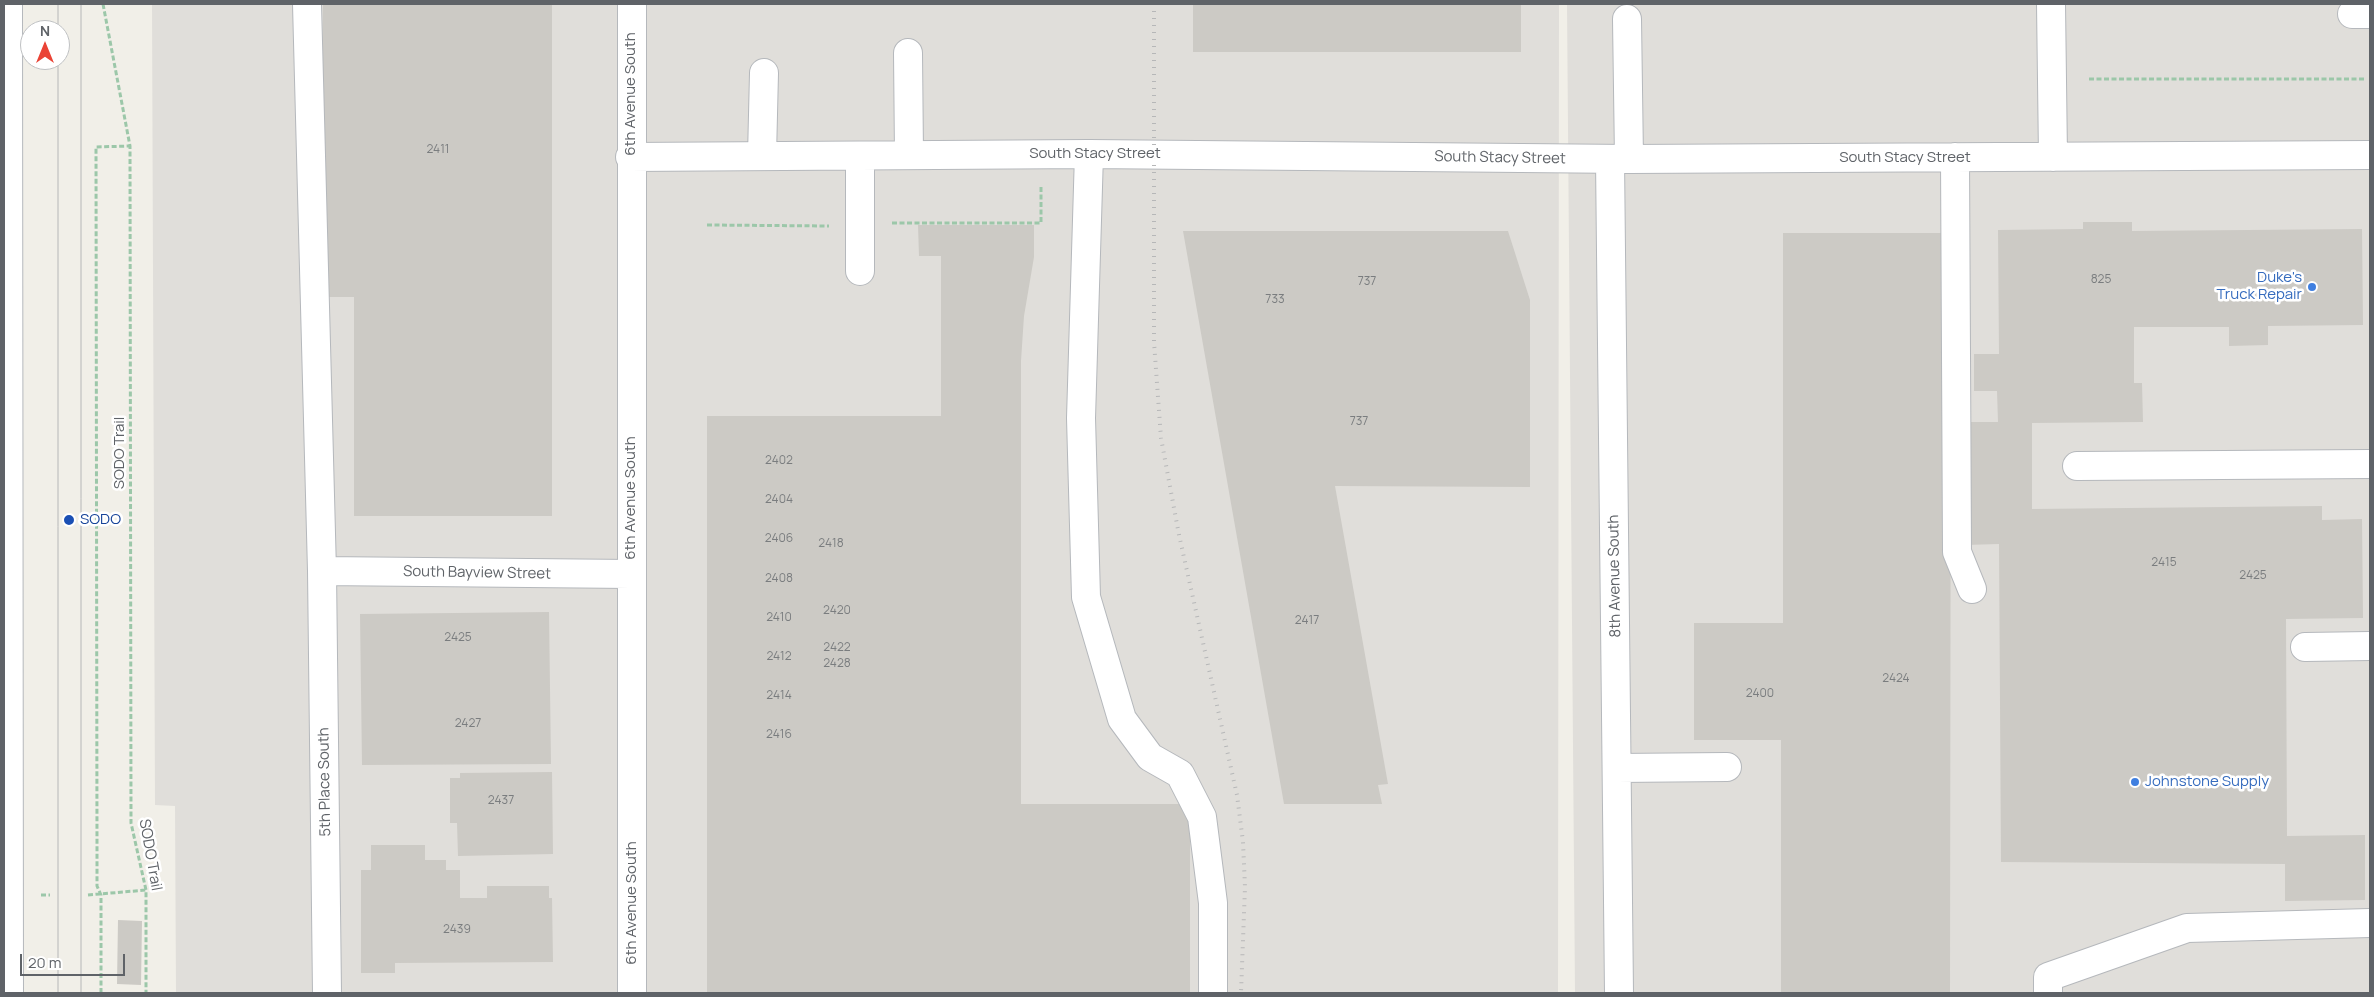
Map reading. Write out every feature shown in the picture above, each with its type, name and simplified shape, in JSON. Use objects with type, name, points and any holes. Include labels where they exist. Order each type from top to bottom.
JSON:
[{"type":"street","points":[[8,4],[9,993]]},
{"type":"street","name":"5th Place South","points":[[307,4],[322,571],[327,993]]},
{"type":"street","name":"6th Avenue South","points":[[632,4],[630,157],[632,993]]},
{"type":"street","points":[[2051,4],[2054,157]]},
{"type":"street","name":"8th Avenue South","points":[[1619,993],[1617,768],[1619,159],[1627,19]]},
{"type":"street","points":[[908,53],[909,155]]},
{"type":"street","points":[[762,156],[764,73]]},
{"type":"street","points":[[1089,154],[1081,418],[1086,597],[1122,719],[1150,757],[1180,774],[1202,817],[1213,903],[1213,993]]},
{"type":"street","name":"South Stacy Street","points":[[630,157],[1089,154],[1619,159],[2370,155]]},
{"type":"street","points":[[860,156],[860,271]]},
{"type":"street","points":[[1955,157],[1957,552],[1972,589]]},
{"type":"street","points":[[2077,466],[2370,464]]},
{"type":"street","name":"South Bayview Street","points":[[322,571],[631,574]]},
{"type":"street","points":[[2305,647],[2370,646]]},
{"type":"street","points":[[1617,768],[1726,767]]},
{"type":"street","points":[[2048,993],[2048,976],[2187,928],[2370,923]]},
{"type":"path","name":"SODO Trail","points":[[104,4],[130,146],[132,823],[146,890],[146,993]]},
{"type":"path","points":[[2089,79],[2366,79]]},
{"type":"path","points":[[101,993],[101,895],[98,886],[97,866],[96,147],[130,146]]},
{"type":"path","points":[[88,895],[146,890]]},
{"type":"shaded area","points":[[152,4],[1559,4],[1558,993],[176,993],[175,806],[155,805]]},
{"type":"shaded area","points":[[1567,4],[2370,4],[2370,993],[1575,993]]},
{"type":"building","points":[[323,4],[552,4],[552,516],[354,516],[354,297],[323,297]]},
{"type":"building","points":[[1193,4],[1521,4],[1521,52],[1193,52]]},
{"type":"building","points":[[2083,222],[2132,222],[2132,231],[2362,229],[2363,325],[2268,326],[2268,345],[2229,346],[2229,327],[2134,327],[2134,383],[2142,383],[2143,422],[2032,423],[2032,509],[2322,506],[2322,520],[2362,519],[2363,618],[2286,619],[2287,836],[2365,835],[2365,900],[2285,901],[2285,864],[2001,862],[1999,544],[1965,545],[1964,422],[1998,422],[1997,391],[1974,391],[1974,354],[1999,354],[1998,230],[2083,229]]},
{"type":"building","points":[[918,225],[1034,225],[1034,257],[1024,316],[1021,361],[1021,804],[1190,804],[1190,993],[707,993],[707,416],[941,416],[941,256],[919,256]]},
{"type":"building","points":[[1183,231],[1508,231],[1530,300],[1530,487],[1335,486],[1388,784],[1378,785],[1382,804],[1284,804]]},
{"type":"building","points":[[1783,233],[1951,233],[1950,993],[1781,993],[1781,740],[1694,740],[1694,623],[1783,623]]},
{"type":"building","points":[[549,612],[551,764],[362,765],[360,614]]},
{"type":"building","points":[[552,772],[553,854],[458,856],[457,823],[450,823],[450,778],[460,778],[460,773]]},
{"type":"building","points":[[371,845],[425,845],[425,860],[446,860],[446,870],[460,870],[460,898],[487,898],[487,886],[549,886],[549,898],[552,898],[553,962],[395,963],[395,973],[361,973],[361,870],[371,870]]},
{"type":"building","points":[[118,920],[142,921],[141,985],[117,984]]},
{"type":"tram line","points":[[58,4],[58,20]]},
{"type":"tram line","points":[[81,4],[81,993]]},
{"type":"tram line","points":[[58,70],[58,993]]},
{"type":"railway","points":[[1154,4],[1154,342],[1161,438],[1179,535],[1237,795],[1243,842],[1245,887],[1241,993]]},
{"type":"place","name":"Duke's Truck Repair","points":[[2312,287]]},
{"type":"place","name":"SODO","points":[[69,520]]},
{"type":"place","name":"Johnstone Supply","points":[[2135,782]]}]
